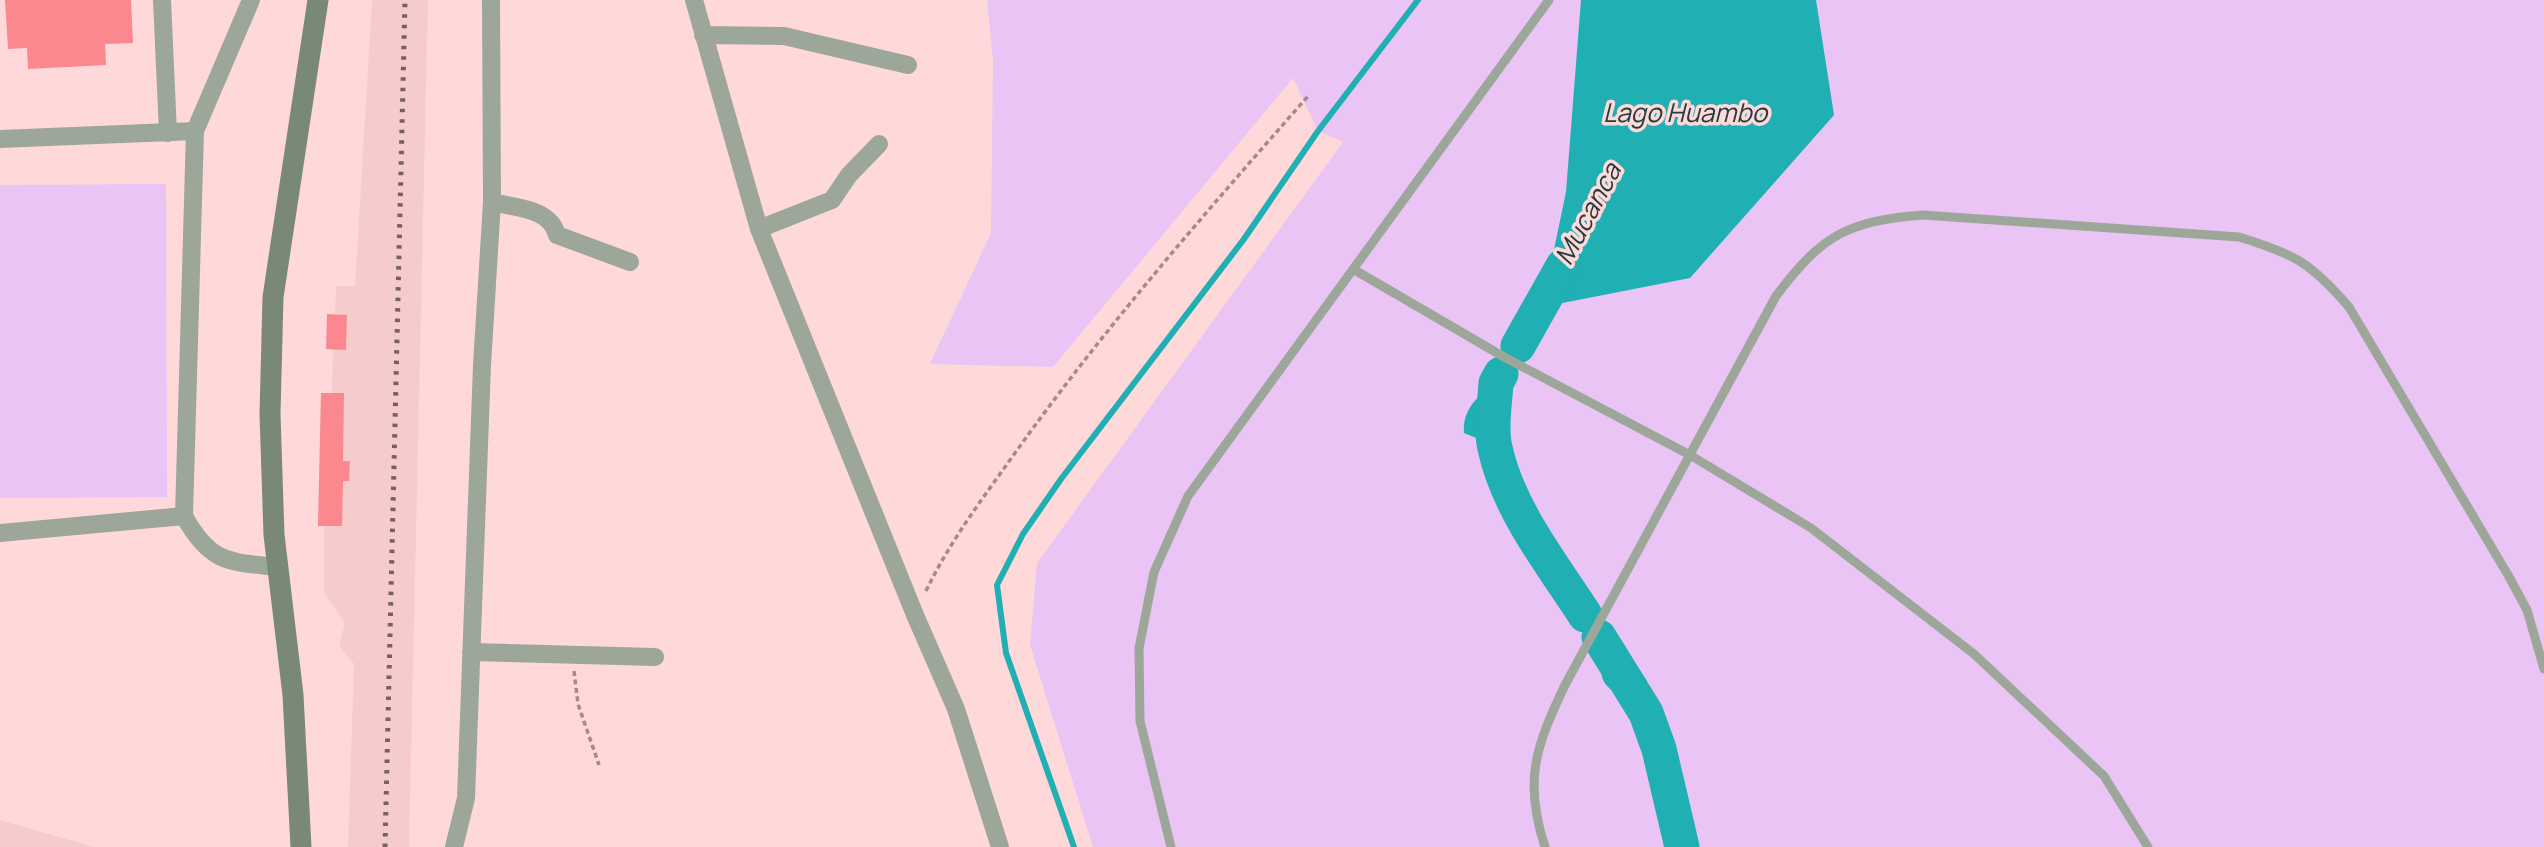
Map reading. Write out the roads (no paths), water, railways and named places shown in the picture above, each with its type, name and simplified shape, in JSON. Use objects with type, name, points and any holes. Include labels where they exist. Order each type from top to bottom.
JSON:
[{"type":"main road","points":[[301,847],[293,695],[278,567],[270,414],[273,297],[318,0]]},
{"type":"street","points":[[162,0],[168,133]]},
{"type":"street","points":[[251,0],[195,131],[184,516],[198,541],[228,562],[278,567]]},
{"type":"street","points":[[454,847],[466,797],[492,202],[491,0]]},
{"type":"street","points":[[694,0],[759,229],[915,615],[956,709],[1000,847]]},
{"type":"street","points":[[703,35],[784,36],[908,65]]},
{"type":"street","points":[[0,139],[195,131]]},
{"type":"street","points":[[759,229],[832,200],[878,144]]},
{"type":"street","points":[[492,202],[543,214],[554,226],[557,235],[630,262]]},
{"type":"street","points":[[0,533],[184,516]]},
{"type":"street","points":[[471,652],[655,657]]},
{"type":"lane","points":[[1171,847],[1140,721],[1139,648],[1154,572],[1188,496],[1549,0]]},
{"type":"lane","points":[[1545,847],[1534,814],[1533,772],[1545,727],[1565,685],[1776,296],[1798,267],[1822,244],[1850,227],[1886,218],[1923,215],[2239,237],[2283,251],[2321,274],[2349,307],[2521,598],[2540,646],[2544,669]]},
{"type":"lane","points":[[1353,269],[1504,357],[1690,455],[1811,528],[1974,654],[2104,776],[2148,847]]},
{"type":"water","name":"Lago Huambo","points":[[1581,0],[1816,0],[1834,115],[1690,278],[1542,307],[1566,192]]},
{"type":"water","points":[[1496,383],[1506,387],[1508,403],[1494,445],[1464,433],[1464,425],[1472,404]]},
{"type":"water","points":[[1606,652],[1630,662],[1647,681],[1645,693],[1651,707],[1646,713],[1604,682],[1602,670]]},
{"type":"waterway","points":[[1074,847],[1006,653],[997,585],[1023,534],[1061,479],[1244,239],[1318,131],[1418,0]]},
{"type":"waterway","name":"Mucanca","points":[[1518,346],[1563,266]]},
{"type":"waterway","name":"Mucanca","points":[[1501,374],[1496,383],[1493,424],[1501,471],[1532,535],[1585,615]]},
{"type":"waterway","name":"Mucanca","points":[[1599,637],[1646,713],[1659,749],[1682,847]]},
{"type":"railway","points":[[385,847],[405,0]]}]
